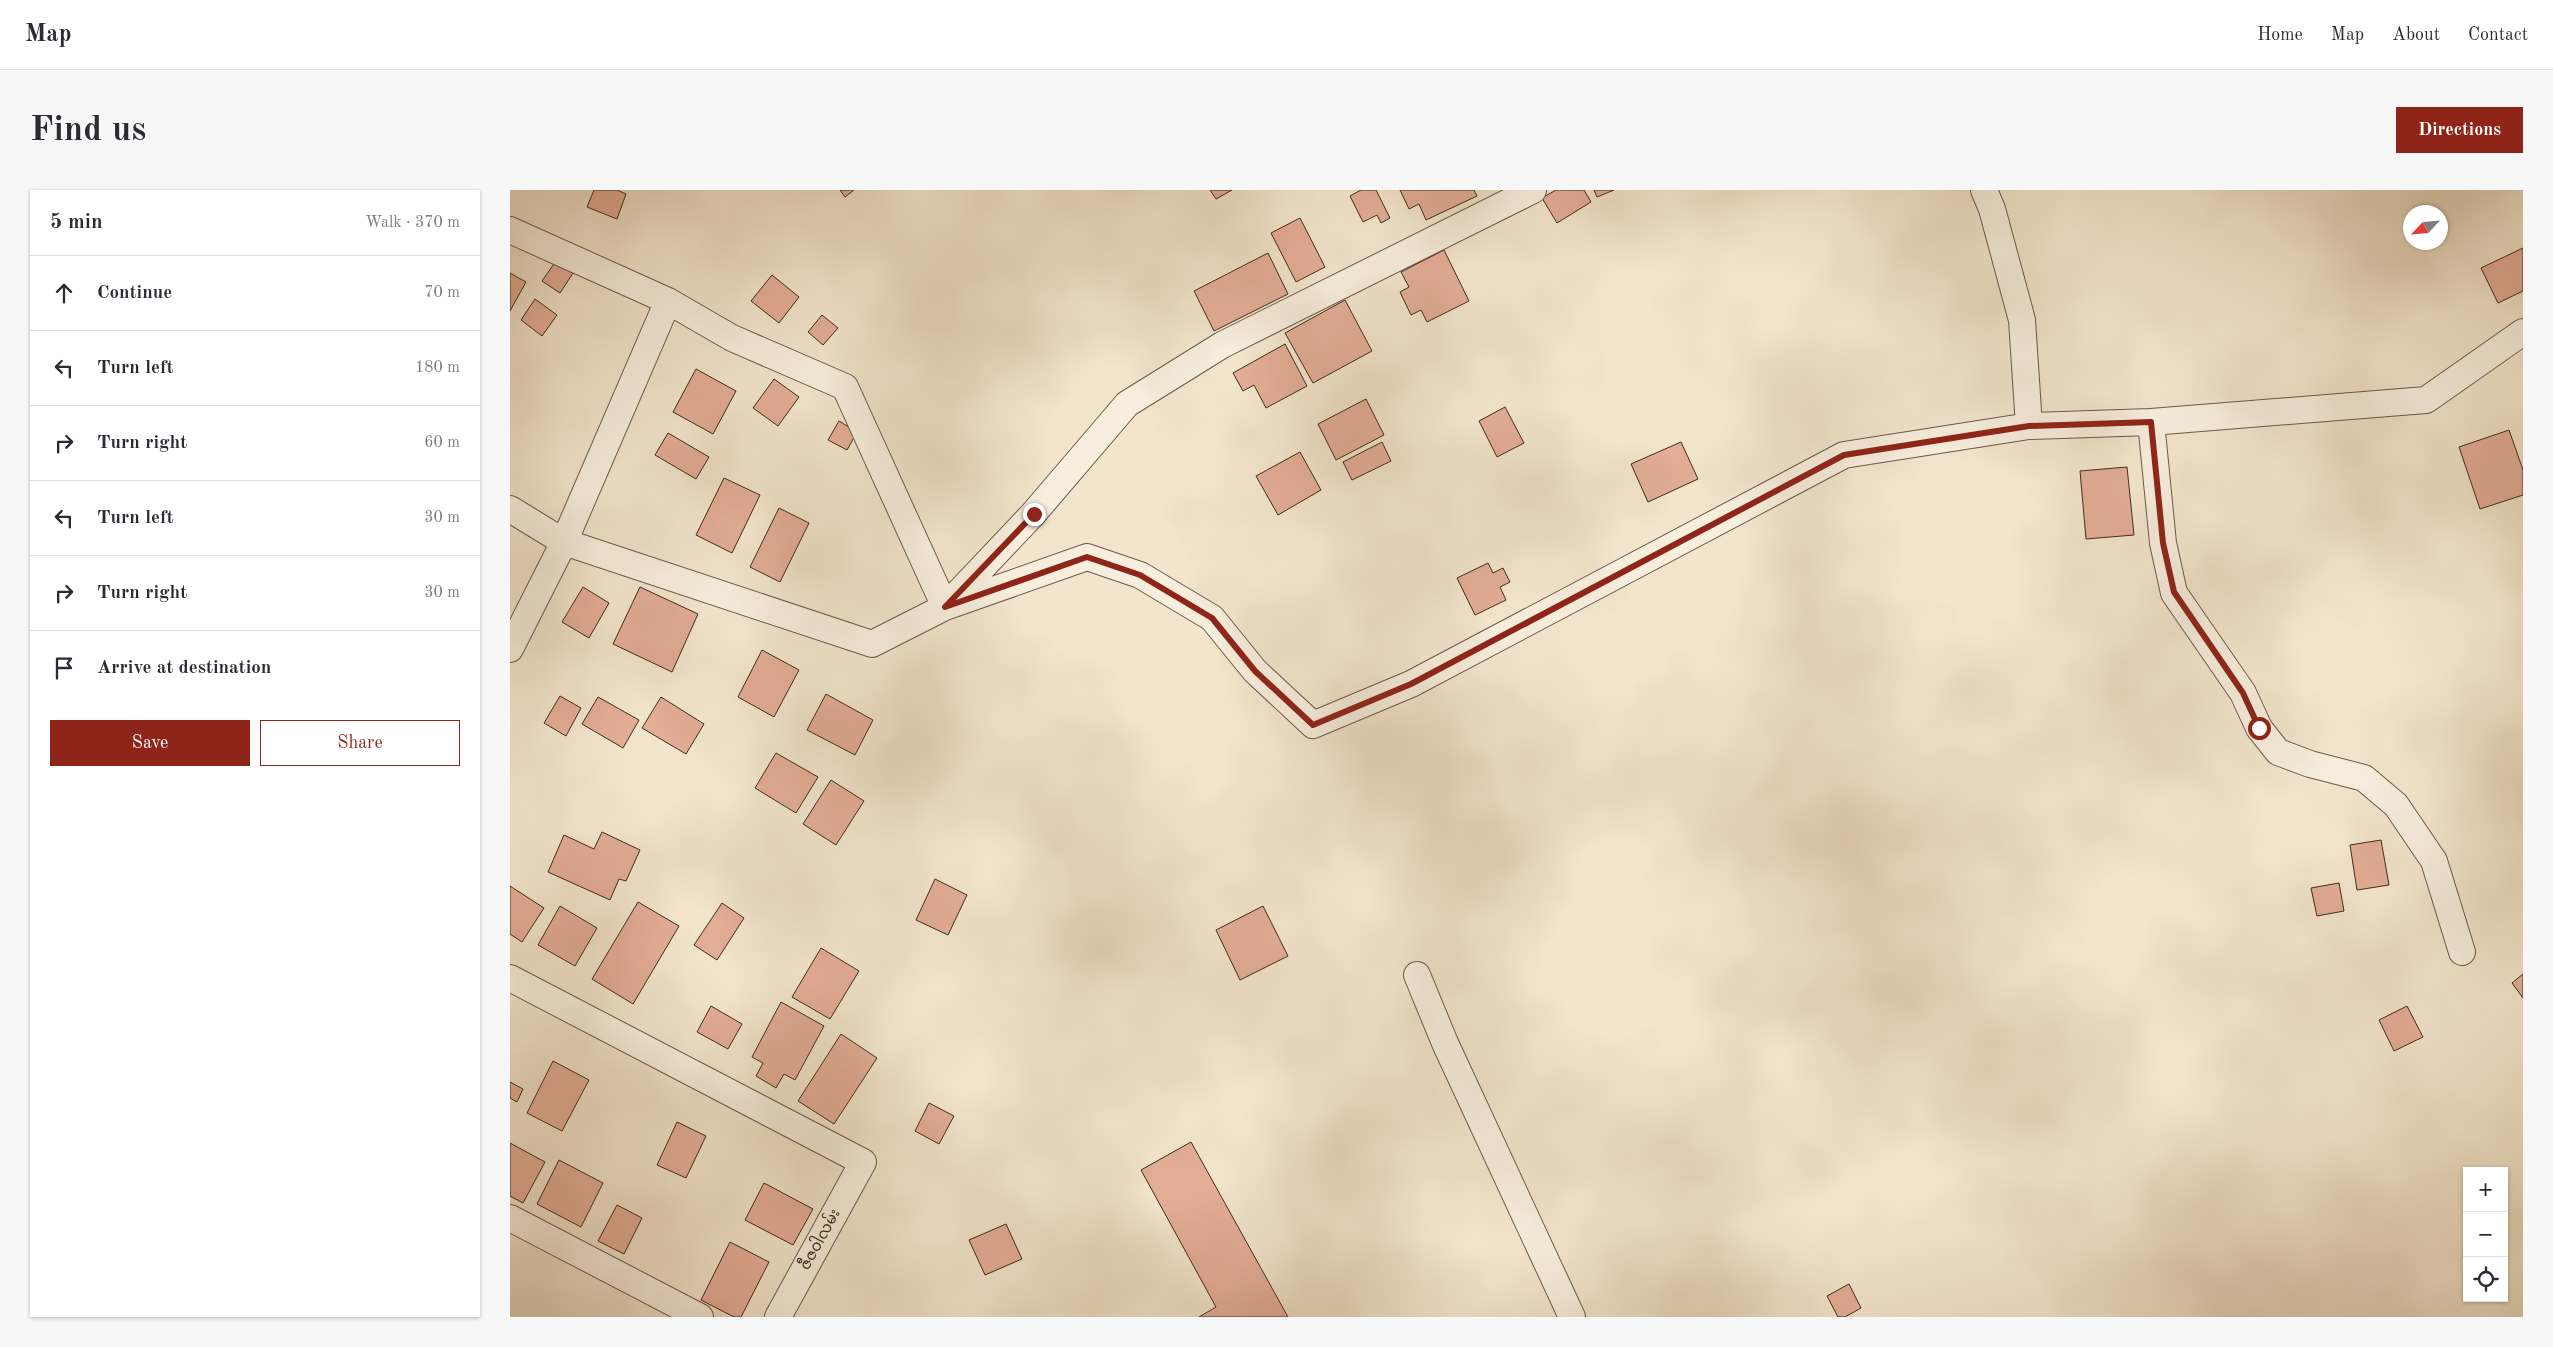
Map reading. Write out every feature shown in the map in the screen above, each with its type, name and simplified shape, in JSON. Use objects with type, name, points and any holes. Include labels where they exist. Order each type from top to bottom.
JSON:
[{"type":"street","points":[[945,607],[1034,514],[1127,404],[1222,345],[1533,190]]},
{"type":"street","points":[[1984,190],[1992,209],[2022,320],[2029,426]]},
{"type":"street","points":[[510,230],[668,301],[732,338],[845,387],[945,607]]},
{"type":"street","points":[[510,649],[564,542],[668,301]]},
{"type":"street","points":[[510,509],[564,542],[872,644],[945,607],[1087,557],[1140,575],[1212,618],[1255,671],[1313,725],[1411,684],[1844,455],[2029,426],[2151,422],[2426,400],[2523,332]]},
{"type":"street","points":[[2151,422],[2163,543],[2174,592],[2243,693],[2259,728],[2278,752],[2310,764],[2364,778],[2396,805],[2434,861],[2462,952]]},
{"type":"street","points":[[1417,975],[1445,1043],[1572,1317]]},
{"type":"street","name":"ဇီဇဝါလမ်း","points":[[510,978],[863,1162],[778,1317]]},
{"type":"street","points":[[510,1218],[700,1317]]},
{"type":"building","points":[[594,190],[617,190],[626,194],[617,219],[587,207]]},
{"type":"building","points":[[840,190],[854,190],[845,197]]},
{"type":"building","points":[[1210,190],[1232,190],[1216,199]]},
{"type":"building","points":[[1361,190],[1376,190],[1390,218],[1381,223],[1377,215],[1363,222],[1350,196]]},
{"type":"building","points":[[1400,190],[1474,190],[1477,196],[1426,220],[1419,204],[1409,209]]},
{"type":"building","points":[[1556,190],[1584,190],[1591,202],[1557,223],[1542,198]]},
{"type":"building","points":[[1594,190],[1614,190],[1597,197]]},
{"type":"building","points":[[1300,218],[1325,267],[1296,282],[1271,233]]},
{"type":"building","points":[[2523,248],[2523,291],[2498,303],[2481,268]]},
{"type":"building","points":[[1444,250],[1469,301],[1427,322],[1421,310],[1411,315],[1400,292],[1409,287],[1401,272]]},
{"type":"building","points":[[1268,253],[1288,294],[1214,331],[1194,291]]},
{"type":"building","points":[[560,255],[577,267],[560,293],[542,281]]},
{"type":"building","points":[[510,273],[526,282],[510,311]]},
{"type":"building","points":[[772,275],[799,297],[779,323],[751,301]]},
{"type":"building","points":[[535,299],[557,315],[542,336],[521,320]]},
{"type":"building","points":[[1345,300],[1372,351],[1313,383],[1285,333]]},
{"type":"building","points":[[822,315],[838,328],[823,345],[808,332]]},
{"type":"building","points":[[1285,344],[1307,386],[1266,408],[1254,385],[1243,391],[1233,373]]},
{"type":"building","points":[[696,369],[736,391],[713,434],[673,412]]},
{"type":"building","points":[[774,379],[799,397],[778,426],[753,408]]},
{"type":"building","points":[[1366,399],[1384,435],[1336,460],[1318,424]]},
{"type":"building","points":[[1505,407],[1524,443],[1497,457],[1479,421]]},
{"type":"building","points":[[839,421],[857,432],[847,450],[828,440]]},
{"type":"building","points":[[2509,430],[2523,470],[2523,495],[2480,509],[2459,447]]},
{"type":"building","points":[[668,433],[709,457],[696,479],[655,455]]},
{"type":"building","points":[[1382,442],[1391,461],[1352,480],[1343,462]]},
{"type":"building","points":[[1681,442],[1698,479],[1648,502],[1631,464]]},
{"type":"building","points":[[1300,452],[1321,490],[1278,515],[1256,476]]},
{"type":"building","points":[[2127,467],[2134,535],[2086,539],[2080,471]]},
{"type":"building","points":[[724,478],[760,495],[732,553],[696,535]]},
{"type":"building","points":[[779,508],[809,523],[780,582],[750,567]]},
{"type":"building","points":[[1488,563],[1493,573],[1503,568],[1510,582],[1500,587],[1506,600],[1475,615],[1457,578]]},
{"type":"building","points":[[583,587],[609,603],[589,638],[562,622]]},
{"type":"building","points":[[640,587],[698,614],[672,672],[613,644]]},
{"type":"building","points":[[762,650],[799,670],[774,717],[738,697]]},
{"type":"building","points":[[826,694],[873,720],[855,755],[807,730]]},
{"type":"building","points":[[560,696],[581,708],[566,736],[544,723]]},
{"type":"building","points":[[598,697],[639,720],[623,748],[582,724]]},
{"type":"building","points":[[661,697],[704,724],[686,754],[642,728]]},
{"type":"building","points":[[776,753],[818,777],[796,813],[755,788]]},
{"type":"building","points":[[831,780],[864,801],[836,845],[803,824]]},
{"type":"building","points":[[602,832],[640,850],[626,881],[619,879],[610,900],[548,872],[564,835],[594,849]]},
{"type":"building","points":[[2381,840],[2389,885],[2357,890],[2350,845]]},
{"type":"building","points":[[935,879],[967,895],[948,935],[916,920]]},
{"type":"building","points":[[2339,883],[2344,911],[2317,916],[2311,888]]},
{"type":"building","points":[[510,886],[544,908],[522,942],[510,934]]},
{"type":"building","points":[[638,902],[679,926],[633,1004],[592,979]]},
{"type":"building","points":[[722,903],[744,918],[717,960],[694,945]]},
{"type":"building","points":[[560,906],[597,928],[575,966],[538,945]]},
{"type":"building","points":[[1263,906],[1288,956],[1240,980],[1216,930]]},
{"type":"building","points":[[821,948],[859,971],[830,1019],[792,997]]},
{"type":"building","points":[[2523,974],[2523,998],[2512,983]]},
{"type":"building","points":[[781,1002],[824,1026],[795,1080],[784,1074],[776,1088],[756,1076],[763,1063],[752,1057]]},
{"type":"building","points":[[711,1006],[742,1024],[728,1049],[697,1032]]},
{"type":"building","points":[[2407,1006],[2423,1037],[2394,1051],[2379,1020]]},
{"type":"building","points":[[841,1034],[877,1058],[834,1124],[798,1101]]},
{"type":"building","points":[[553,1061],[589,1080],[562,1131],[527,1113]]},
{"type":"building","points":[[510,1082],[523,1089],[517,1102],[510,1098]]},
{"type":"building","points":[[929,1103],[954,1116],[939,1144],[915,1131]]},
{"type":"building","points":[[677,1122],[706,1136],[686,1178],[657,1165]]},
{"type":"building","points":[[1191,1142],[1288,1317],[1199,1317],[1216,1307],[1141,1170]]},
{"type":"building","points":[[510,1143],[545,1162],[523,1203],[510,1196]]},
{"type":"building","points":[[559,1160],[603,1183],[581,1227],[537,1204]]},
{"type":"building","points":[[764,1183],[813,1209],[793,1245],[745,1220]]},
{"type":"building","points":[[617,1205],[642,1218],[624,1254],[598,1241]]},
{"type":"building","points":[[1006,1224],[1022,1259],[985,1275],[969,1240]]},
{"type":"building","points":[[730,1242],[769,1262],[741,1317],[734,1317],[701,1300]]},
{"type":"building","points":[[1849,1284],[1861,1308],[1845,1317],[1838,1317],[1827,1296]]},
{"type":"route","points":[[1034,514],[945,607],[1087,557],[1140,575],[1212,618],[1255,671],[1313,725],[1411,684],[1844,455],[2029,426],[2151,422],[2163,543],[2174,592],[2243,693],[2259,728]]}]
